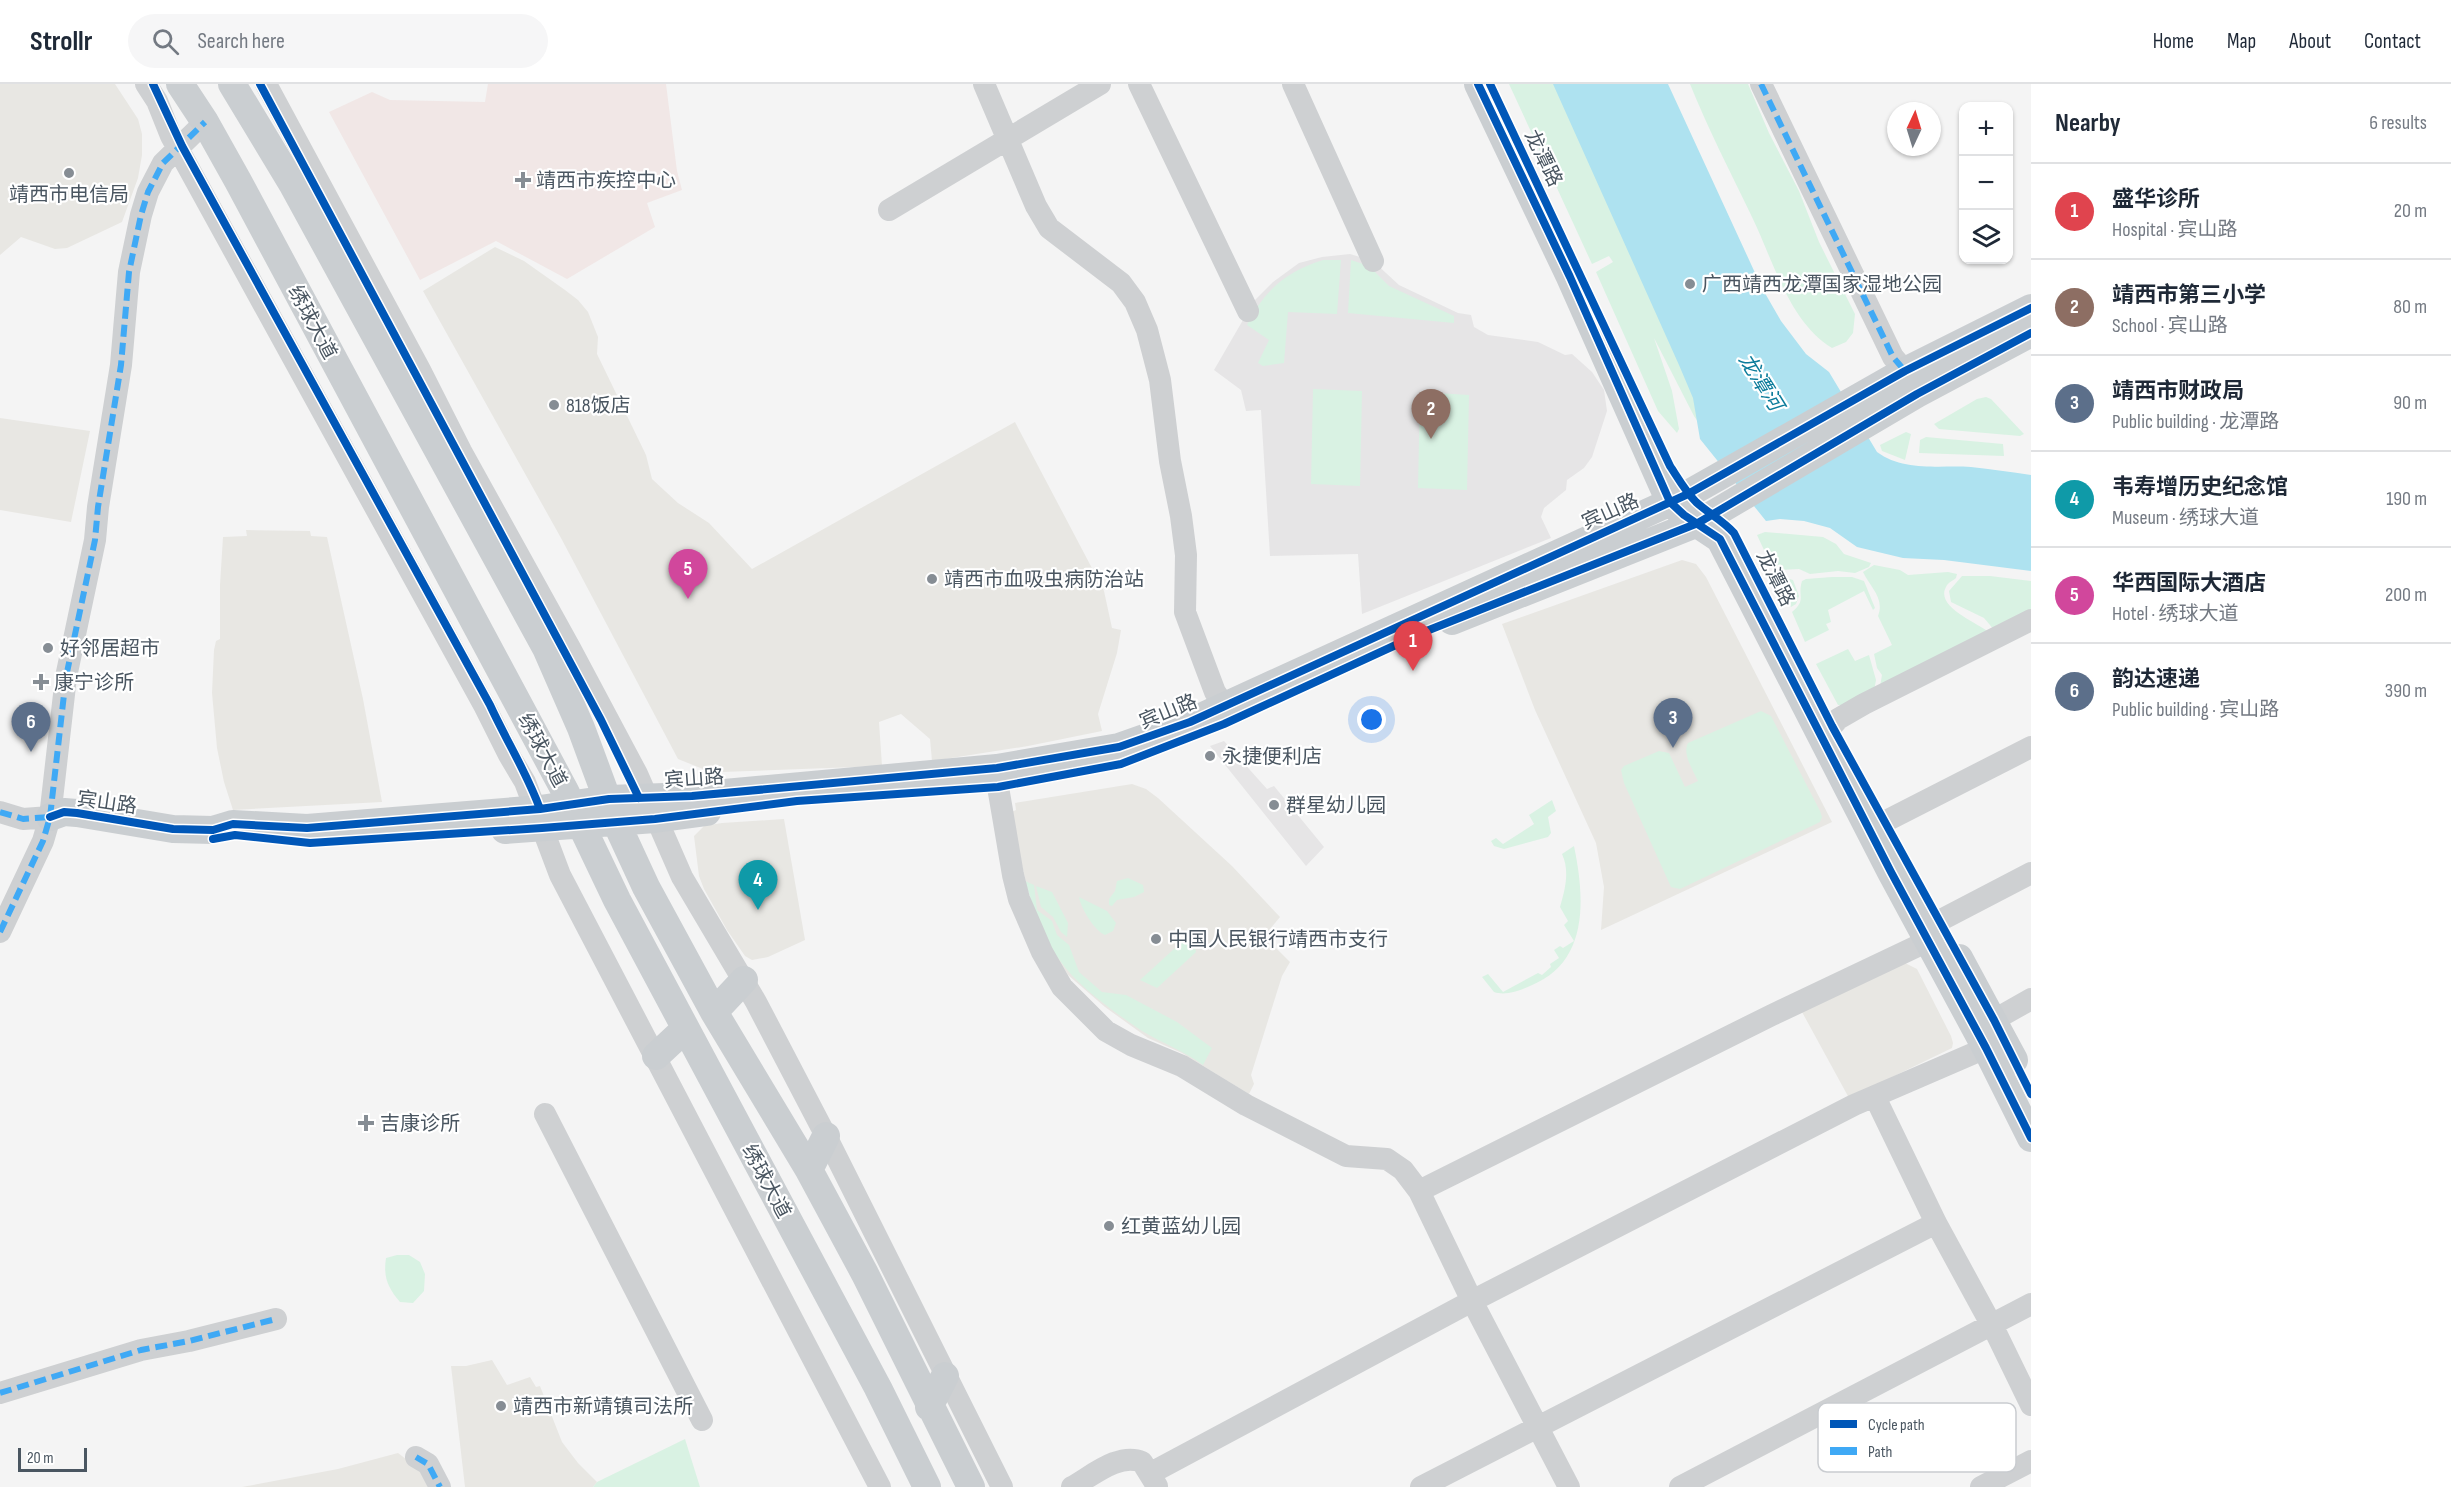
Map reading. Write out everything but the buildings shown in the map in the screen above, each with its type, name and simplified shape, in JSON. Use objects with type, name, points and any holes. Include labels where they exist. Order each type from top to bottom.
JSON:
[{"type":"main road","name":"绣球大道","points":[[180,84],[205,122],[345,382],[575,814],[685,1029],[878,1388],[927,1487]]},
{"type":"main road","name":"绣球大道","points":[[232,84],[293,185],[546,648],[646,887],[714,1012],[809,1170],[865,1274],[929,1407],[971,1487]]},
{"type":"main road","name":"龙潭路","points":[[1478,84],[1679,498],[1698,504],[1716,504]]},
{"type":"main road","name":"龙潭路","points":[[1490,84],[1670,466],[1679,498]]},
{"type":"main road","name":"宾山路","points":[[1716,504],[1869,391],[2031,308]]},
{"type":"main road","name":"宾山路","points":[[50,817],[174,836],[213,839],[235,835],[310,843],[612,810],[998,787],[1121,764],[1224,724],[1424,632],[1716,504],[2031,333]]},
{"type":"main road","name":"宾山路","points":[[651,808],[692,796],[997,768],[1119,747],[1169,731],[1679,498]]},
{"type":"main road","name":"龙潭路","points":[[1716,504],[1734,533],[1832,726],[1886,821],[1986,1048],[2031,1138]]},
{"type":"main road","name":"龙潭路","points":[[1716,504],[1720,539],[1933,931],[1994,1020],[2031,1094]]},
{"type":"main road","points":[[714,1012],[744,980]]},
{"type":"main road","points":[[656,1056],[685,1029]]},
{"type":"main road","points":[[809,1170],[826,1136]]},
{"type":"main road","points":[[929,1407],[945,1376]]},
{"type":"street","points":[[266,84],[497,519],[570,648],[651,808],[682,877],[744,980],[826,1136],[1002,1487]]},
{"type":"street","points":[[984,84],[1036,206],[1049,228],[1121,283],[1136,302],[1147,330],[1160,380],[1170,461],[1181,516],[1186,555],[1185,612],[1215,692],[1224,705]]},
{"type":"street","points":[[889,210],[1100,84]]},
{"type":"street","points":[[1139,84],[1248,311]]},
{"type":"street","points":[[1293,84],[1373,261]]},
{"type":"street","points":[[1761,84],[1893,357],[1905,371]]},
{"type":"street","points":[[153,90],[179,149],[485,707],[508,755],[525,782],[560,874],[879,1487]]},
{"type":"street","points":[[0,932],[43,841],[50,817],[66,677],[95,540],[98,507],[121,365],[129,272],[148,192],[163,163],[205,122]]},
{"type":"street","points":[[387,357],[392,318]]},
{"type":"street","points":[[336,434],[345,382]]},
{"type":"street","points":[[1832,726],[1838,719],[1864,704],[2031,620]]},
{"type":"street","points":[[1886,821],[2031,747]]},
{"type":"street","points":[[998,787],[1013,875],[1020,899],[1042,952],[1062,987],[1106,1031],[1131,1045],[1182,1066],[1246,1105],[1346,1155],[1387,1159],[1403,1170],[1419,1191],[1472,1301],[1569,1487]]},
{"type":"street","points":[[0,812],[23,819],[50,817]]},
{"type":"street","points":[[1419,1191],[1772,1015],[1933,931],[2031,873]]},
{"type":"street","points":[[1994,1020],[2031,999]]},
{"type":"street","points":[[1072,1487],[1119,1460],[1128,1458],[1142,1462],[1154,1480],[1472,1301],[1854,1106],[1986,1048]]},
{"type":"street","points":[[1875,1097],[1936,1223],[1994,1329],[2031,1405]]},
{"type":"street","points":[[545,1114],[702,1420]]},
{"type":"street","points":[[1421,1487],[1936,1223]]},
{"type":"street","points":[[1858,1403],[1994,1329],[2031,1304]]},
{"type":"street","points":[[1847,1403],[1994,1329],[2031,1317]]},
{"type":"street","points":[[0,1392],[115,1360],[141,1350],[189,1341],[276,1319]]},
{"type":"street","points":[[1680,1487],[1818,1418]]},
{"type":"street","points":[[1703,1487],[1818,1425]]},
{"type":"street","points":[[416,1456],[428,1464],[440,1487]]},
{"type":"street","points":[[2016,1469],[2031,1461]]},
{"type":"street","points":[[1981,1487],[2010,1472]]},
{"type":"shaded area","name":"靖西市电信局","points":[[0,84],[115,84],[138,119],[142,134],[142,155],[138,178],[122,222],[67,248],[55,249],[21,237],[0,255]]},
{"type":"shaded area","name":"靖西市疾控中心","points":[[488,84],[666,84],[677,171],[682,190],[647,203],[655,227],[567,279],[496,241],[420,280],[329,112],[372,92],[390,100],[485,102]]},
{"type":"shaded area","points":[[495,247],[524,261],[578,300],[588,312],[598,337],[597,354],[646,455],[652,479],[678,503],[709,523],[752,569],[1015,422],[1104,591],[1112,628],[1121,630],[1117,653],[1098,714],[1102,731],[1028,746],[932,761],[930,739],[901,714],[879,722],[882,766],[721,772],[703,769],[678,759],[561,538],[423,291]]},
{"type":"shaded area","points":[[1350,254],[1373,261],[1399,285],[1458,313],[1471,315],[1474,327],[1488,335],[1538,342],[1565,355],[1572,354],[1592,372],[1604,390],[1607,411],[1592,457],[1584,468],[1567,480],[1566,490],[1544,508],[1541,517],[1551,538],[1362,614],[1358,554],[1270,556],[1261,410],[1246,411],[1241,390],[1214,370],[1254,301],[1273,282],[1299,263],[1322,257]]},
{"type":"shaded area","points":[[0,418],[90,431],[71,522],[0,510]]},
{"type":"shaded area","points":[[246,530],[310,531],[311,536],[327,537],[363,699],[382,802],[233,810],[217,748],[212,693],[214,650],[216,641],[220,639],[223,537],[247,536]]},
{"type":"shaded area","points":[[1682,560],[1696,564],[1706,577],[1832,822],[1601,930],[1604,887],[1596,843],[1535,710],[1502,624]]},
{"type":"shaded area","name":"群星幼儿园","points":[[1224,741],[1267,789],[1274,786],[1324,847],[1306,866],[1210,746]]},
{"type":"shaded area","name":"中国人民银行靖西市支行","points":[[1132,784],[1146,789],[1158,798],[1232,866],[1280,917],[1264,936],[1290,962],[1282,976],[1251,1075],[1254,1084],[1249,1094],[1182,1053],[1148,1038],[1105,1007],[1068,975],[1046,942],[1028,890],[1009,813],[1016,810],[1015,803]]},
{"type":"shaded area","points":[[784,819],[805,940],[768,957],[752,960],[745,956],[727,930],[704,889],[699,876],[694,836],[704,826]]},
{"type":"shaded area","points":[[1905,963],[1917,969],[1951,1036],[1952,1048],[1849,1098],[1802,1012]]},
{"type":"shaded area","name":"靖西市新靖镇司法所","points":[[492,1360],[507,1385],[530,1377],[536,1387],[540,1386],[562,1442],[597,1482],[593,1487],[465,1487],[451,1366],[466,1366]]},
{"type":"shaded area","points":[[398,1453],[419,1469],[428,1487],[242,1487],[338,1469]]},
{"type":"green space","points":[[1509,84],[1643,84],[1707,435],[1694,416],[1654,338],[1672,391],[1679,429],[1677,433],[1658,411],[1596,272],[1613,262],[1609,256],[1592,264]]},
{"type":"green space","points":[[1690,84],[1748,84],[1769,133],[1799,191],[1819,242],[1855,314],[1853,333],[1846,342],[1832,348],[1804,323],[1793,306]]},
{"type":"green space","points":[[1323,260],[1341,260],[1337,314],[1288,312],[1284,363],[1263,366],[1258,363],[1269,340],[1247,325],[1261,302],[1278,284],[1298,270]]},
{"type":"green space","points":[[1351,260],[1369,266],[1389,286],[1454,316],[1454,323],[1348,313]]},
{"type":"green space","points":[[1313,389],[1362,391],[1360,486],[1311,484]]},
{"type":"green space","points":[[1420,392],[1469,395],[1467,490],[1418,488]]},
{"type":"green space","points":[[1986,397],[1991,399],[2024,434],[2020,436],[1939,429],[1934,424],[1977,399]]},
{"type":"green space","points":[[1906,432],[1911,434],[1905,460],[1882,451],[1880,445]]},
{"type":"green space","points":[[1926,437],[2003,444],[2004,456],[1919,453],[1920,440]]},
{"type":"green space","points":[[1765,532],[1823,537],[1836,544],[1844,554],[1871,563],[1869,567],[1855,573],[1838,571],[1810,574],[1799,569],[1780,570],[1771,565],[1757,535]]},
{"type":"green space","points":[[1874,565],[1900,570],[1908,575],[1948,572],[1957,574],[1956,578],[1946,587],[1944,594],[1946,601],[1959,613],[1990,633],[1880,687],[1882,675],[1877,668],[1874,654],[1892,645],[1878,616],[1880,604],[1878,598],[1863,572]]},
{"type":"green space","points":[[1962,576],[1990,576],[2031,581],[2031,613],[1995,631],[1984,618],[1951,602],[1949,591]]},
{"type":"green space","points":[[1783,577],[1793,580],[1799,596],[1796,604],[1791,607],[1777,579]]},
{"type":"green space","points":[[1852,577],[1864,581],[1875,608],[1873,610],[1864,591],[1828,610],[1831,622],[1826,624],[1829,630],[1805,642],[1792,612],[1800,601],[1802,581]]},
{"type":"green space","points":[[1848,649],[1855,661],[1869,655],[1876,680],[1874,691],[1844,705],[1838,705],[1816,664]]},
{"type":"green space","points":[[1761,711],[1771,716],[1820,811],[1822,817],[1820,822],[1680,889],[1671,887],[1624,783],[1621,770],[1624,766],[1659,751],[1669,753],[1685,787],[1698,781],[1687,757],[1688,743]]},
{"type":"green space","points":[[1552,800],[1556,811],[1548,817],[1551,833],[1548,837],[1504,849],[1494,846],[1491,841],[1496,838],[1503,844],[1534,824],[1529,815]]},
{"type":"green space","points":[[1574,846],[1578,866],[1580,908],[1578,927],[1573,946],[1563,962],[1549,976],[1517,991],[1507,993],[1494,992],[1482,977],[1488,974],[1503,992],[1538,973],[1542,975],[1551,967],[1550,964],[1559,958],[1554,950],[1560,946],[1563,948],[1574,941],[1564,925],[1568,921],[1560,907],[1566,874],[1562,854]]},
{"type":"green space","points":[[1128,878],[1143,885],[1144,892],[1134,897],[1117,900],[1112,906],[1109,905],[1109,899],[1115,891],[1117,881]]},
{"type":"green space","points":[[1025,881],[1034,885],[1037,910],[1052,921],[1057,935],[1069,945],[1079,972],[1102,992],[1126,995],[1177,1022],[1212,1048],[1203,1065],[1142,1031],[1108,1007],[1075,979],[1047,940]]},
{"type":"green space","points":[[1036,886],[1052,892],[1068,923],[1067,937],[1061,932],[1053,917],[1041,907]]},
{"type":"green space","points":[[1079,897],[1107,911],[1116,923],[1113,931],[1105,935],[1097,929],[1085,913]]},
{"type":"green space","points":[[1185,939],[1195,948],[1196,952],[1157,988],[1140,980]]},
{"type":"green space","points":[[409,1255],[420,1262],[425,1274],[424,1291],[413,1303],[400,1302],[387,1282],[386,1258]]},
{"type":"green space","points":[[685,1439],[700,1487],[593,1487],[597,1482]]},
{"type":"water","name":"龙潭河","points":[[1553,84],[1668,84],[1762,288],[1781,321],[1806,354],[1829,372],[1877,452],[1910,465],[1971,467],[2031,475],[2031,571],[1944,560],[1903,558],[1857,547],[1830,528],[1804,521],[1780,519],[1766,521],[1700,439],[1693,398]]},
{"type":"marked path","points":[[1761,84],[1893,357],[1905,371]]},
{"type":"marked path","points":[[0,932],[43,841],[50,817],[66,677],[95,540],[98,507],[121,365],[129,272],[141,215],[148,192],[163,163],[205,122]]},
{"type":"marked path","points":[[0,812],[23,819],[50,817]]},
{"type":"marked path","points":[[0,1393],[141,1350],[189,1341],[276,1319]]},
{"type":"marked path","points":[[416,1457],[428,1464],[440,1487]]},
{"type":"cycle path","points":[[153,84],[182,146],[490,705],[540,809]]},
{"type":"cycle path","points":[[260,84],[601,720],[639,798]]},
{"type":"cycle path","points":[[1478,84],[1570,277],[1670,502],[1684,515],[1720,539],[2031,1138]]},
{"type":"cycle path","points":[[1490,84],[1670,466],[1696,502],[1734,533],[1832,726],[1994,1020],[2031,1094]]},
{"type":"cycle path","points":[[50,817],[64,812],[77,813],[173,829],[213,830],[233,824],[307,828],[540,809],[609,799],[692,796],[997,768],[1119,747],[1190,722],[1688,494],[1905,371],[2031,308]]},
{"type":"cycle path","points":[[213,839],[235,835],[310,843],[655,819],[797,801],[998,787],[1121,764],[1224,724],[1424,632],[1698,523],[1917,394],[2031,333]]},
{"type":"place","name":"靖西市电信局","points":[[69,173]]},
{"type":"place","name":"靖西市疾控中心","points":[[523,180]]},
{"type":"place","name":"广西靖西龙潭国家湿地公园","points":[[1690,284]]},
{"type":"place","name":"818饭店","points":[[554,405]]},
{"type":"place","name":"靖西市第三小学","points":[[1431,439]]},
{"type":"place","name":"靖西市血吸虫病防治站","points":[[932,579]]},
{"type":"place","name":"华西国际大酒店","points":[[688,599]]},
{"type":"place","name":"好邻居超市","points":[[48,648]]},
{"type":"place","name":"盛华诊所","points":[[1413,671]]},
{"type":"place","name":"康宁诊所","points":[[41,682]]},
{"type":"place","name":"靖西市财政局","points":[[1673,748]]},
{"type":"place","name":"韵达速递","points":[[31,752]]},
{"type":"place","name":"永捷便利店","points":[[1210,756]]},
{"type":"place","name":"群星幼儿园","points":[[1274,805]]},
{"type":"place","name":"韦寿增历史纪念馆","points":[[758,910]]},
{"type":"place","name":"中国人民银行靖西市支行","points":[[1156,939]]},
{"type":"place","name":"吉康诊所","points":[[366,1123]]},
{"type":"place","name":"红黄蓝幼儿园","points":[[1109,1226]]},
{"type":"place","name":"靖西市新靖镇司法所","points":[[501,1406]]}]
